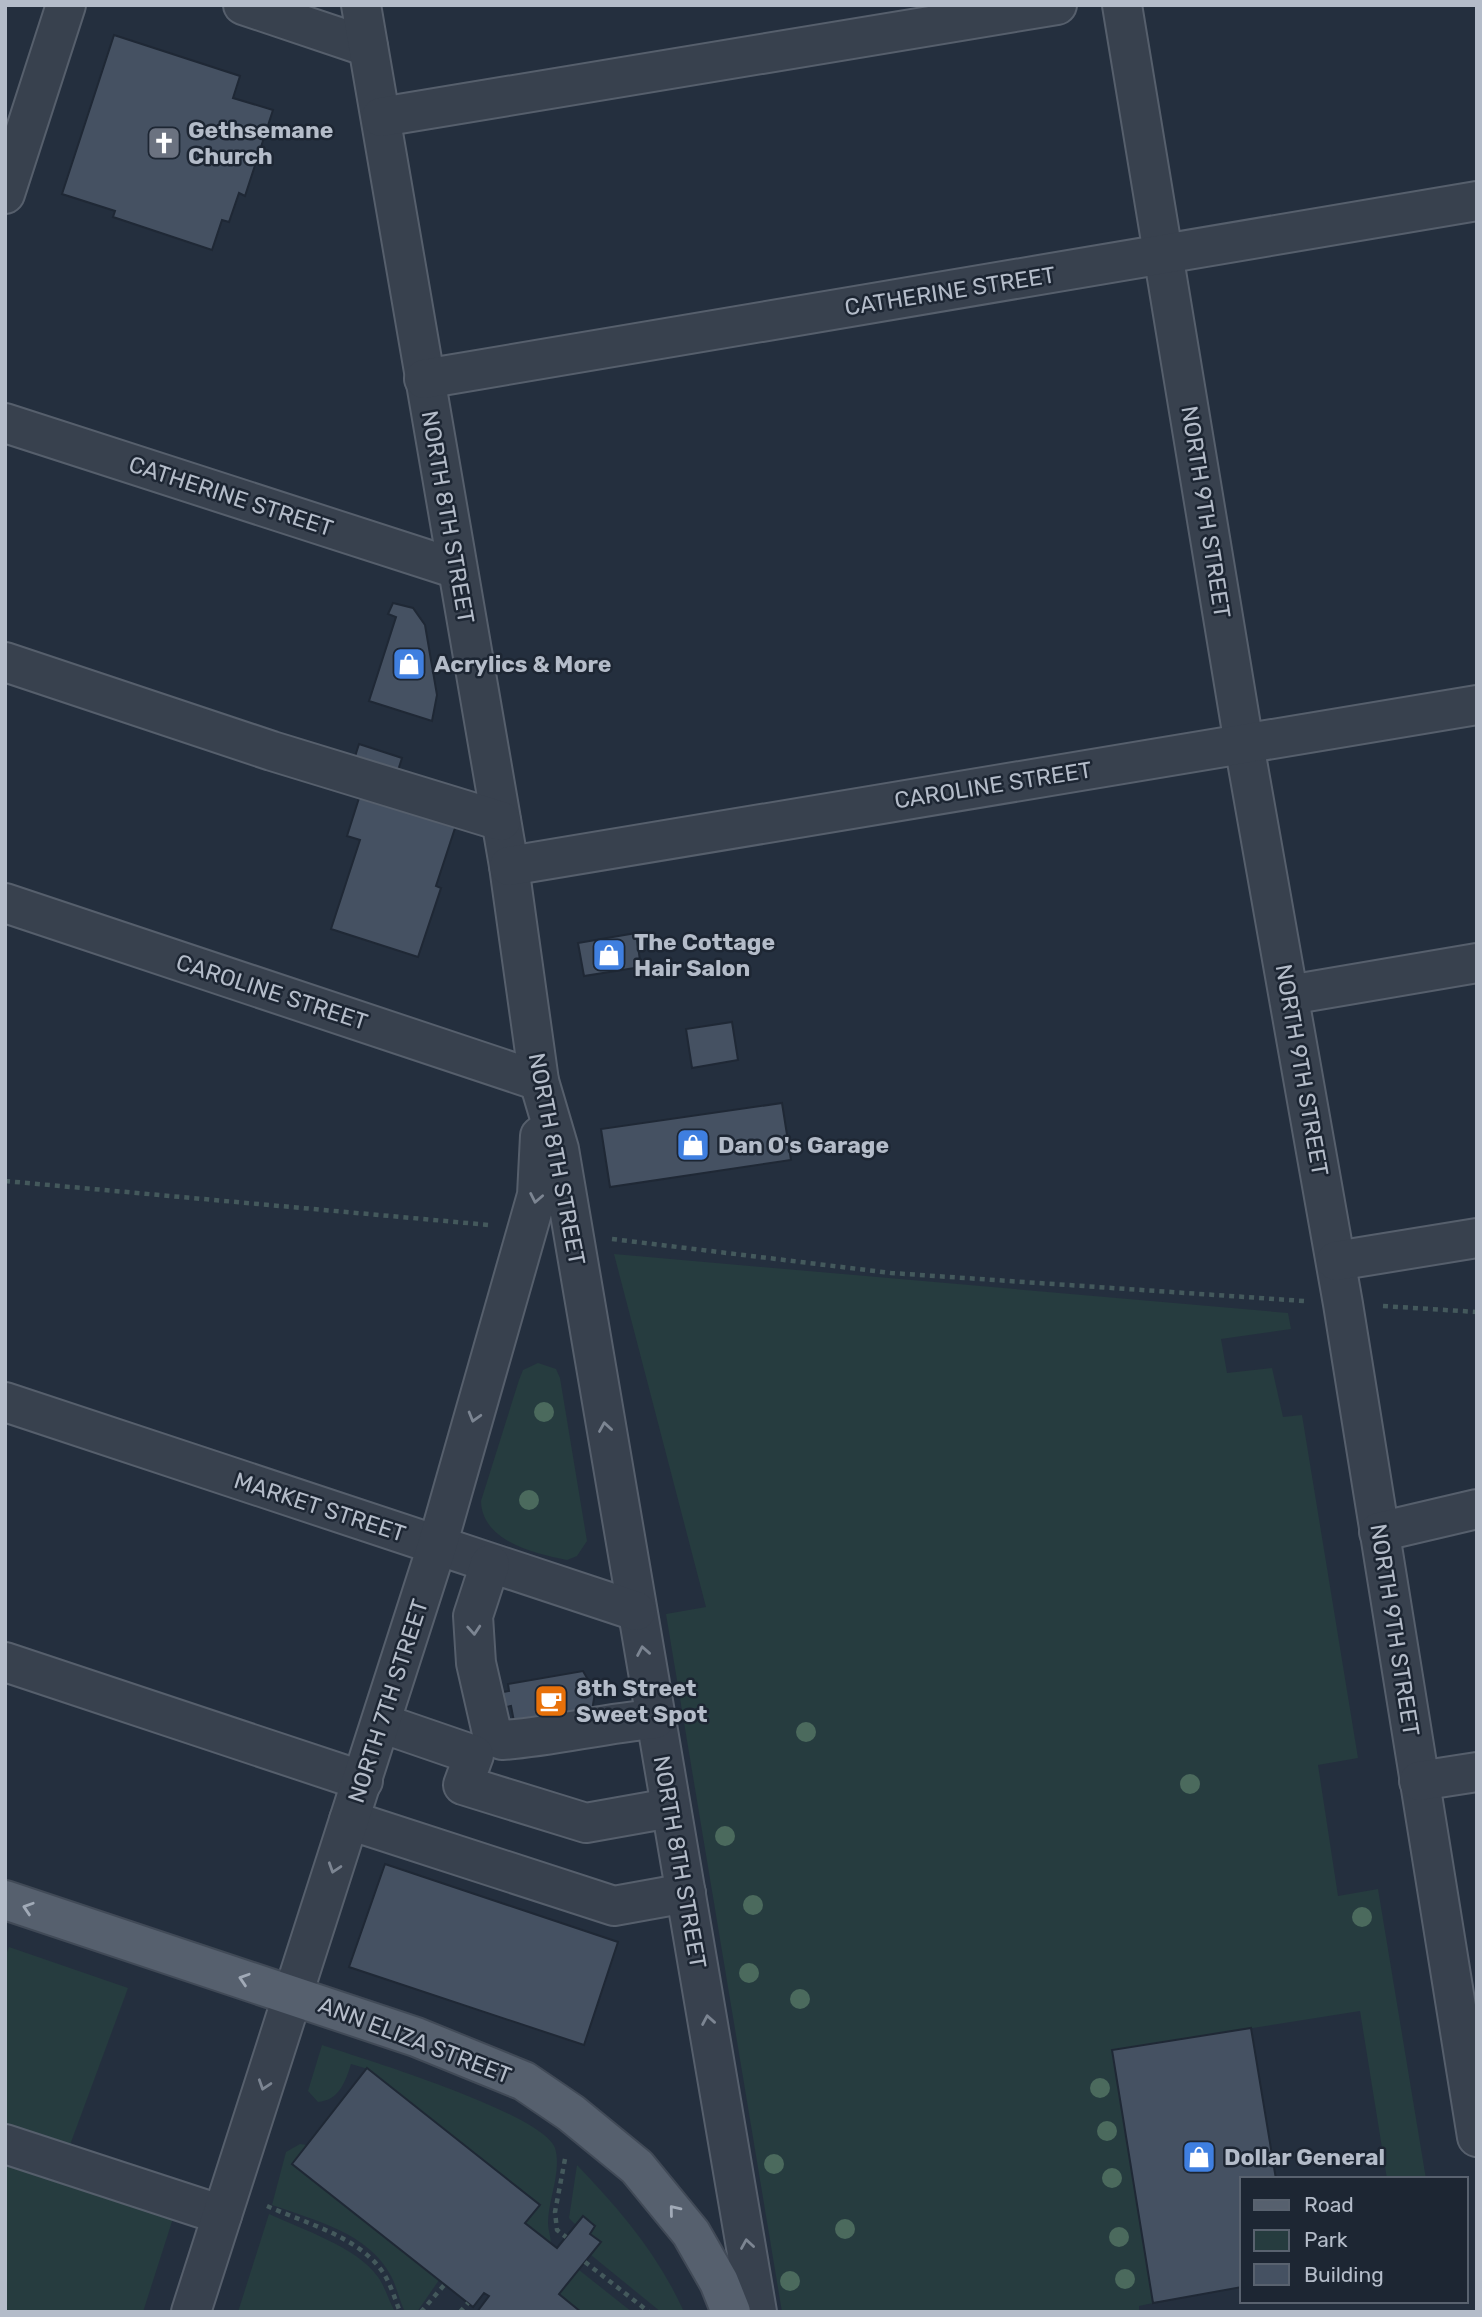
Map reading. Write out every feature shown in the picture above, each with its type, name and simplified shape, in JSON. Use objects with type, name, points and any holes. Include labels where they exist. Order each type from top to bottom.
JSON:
[{"type":"main road","name":"ANN ELIZA STREET","points":[[5,1900],[293,1995],[485,2064],[524,2081],[614,2146],[675,2210],[705,2255],[731,2312]]},
{"type":"street","points":[[6,188],[66,5]]},
{"type":"street","points":[[243,5],[369,47]]},
{"type":"street","name":"NORTH 8TH STREET","points":[[362,5],[509,866],[539,1081],[559,1149],[757,2312]]},
{"type":"street","points":[[381,117],[1057,5]]},
{"type":"street","name":"NORTH 9TH STREET","points":[[1122,5],[1244,744],[1336,1261],[1477,2137]]},
{"type":"street","name":"CATHERINE STREET","points":[[424,379],[1477,201]]},
{"type":"street","name":"CATHERINE STREET","points":[[5,423],[457,569]]},
{"type":"street","points":[[5,662],[272,751],[501,821]]},
{"type":"street","name":"CAROLINE STREET","points":[[509,866],[1477,705]]},
{"type":"street","name":"CAROLINE STREET","points":[[5,903],[539,1081]]},
{"type":"street","points":[[1289,995],[1477,963]]},
{"type":"street","name":"NORTH 7TH STREET","points":[[191,2312],[437,1546],[529,1229],[541,1167],[539,1081]]},
{"type":"street","points":[[1336,1261],[1477,1238]]},
{"type":"street","name":"MARKET STREET","points":[[5,1402],[636,1611]]},
{"type":"street","points":[[1380,1532],[1477,1509]]},
{"type":"street","points":[[490,1564],[473,1616],[476,1663],[492,1733],[502,1740],[521,1739],[613,1722],[655,1719]]},
{"type":"street","points":[[5,1662],[363,1781]]},
{"type":"street","points":[[381,1724],[474,1755],[463,1785],[586,1823],[670,1808]]},
{"type":"street","points":[[1419,1781],[1477,1772]]},
{"type":"street","points":[[349,1820],[614,1906],[686,1893]]},
{"type":"street","points":[[5,2144],[222,2216]]},
{"type":"path","points":[[5,1181],[529,1229]]},
{"type":"path","points":[[574,1234],[891,1273],[1477,1312]]},
{"type":"path","points":[[566,2238],[557,2230],[555,2212],[567,2148]]},
{"type":"path","points":[[264,2205],[327,2230],[363,2253],[382,2271],[400,2312]]},
{"type":"path","points":[[585,2262],[649,2312]]},
{"type":"path","points":[[421,2312],[444,2284]]},
{"type":"path","points":[[460,2312],[468,2303]]},
{"type":"green space","points":[[614,1254],[1288,1313],[1291,1329],[1221,1339],[1227,1373],[1272,1368],[1283,1417],[1302,1415],[1358,1758],[1318,1765],[1338,1896],[1378,1889],[1426,2177],[1387,2177],[1360,2011],[1113,2050],[1153,2303],[1139,2306],[1139,2312],[782,2312],[666,1614],[706,1607]]},
{"type":"green space","points":[[538,1363],[556,1369],[560,1378],[587,1541],[577,1556],[567,1560],[525,1549],[500,1535],[490,1526],[481,1501],[523,1370]]},
{"type":"green space","points":[[9,1947],[128,1988],[67,2153],[5,2131],[5,1957]]},
{"type":"green space","points":[[322,2045],[486,2103],[543,2134],[555,2148],[557,2157],[548,2223],[551,2244],[525,2223],[540,2204],[368,2069],[351,2064],[336,2094],[318,2102],[308,2091]]},
{"type":"green space","points":[[300,2144],[307,2145],[292,2164],[439,2280],[417,2312],[405,2312],[391,2276],[369,2249],[339,2230],[272,2205],[286,2152]]},
{"type":"green space","points":[[5,2154],[176,2209],[143,2312],[5,2312]]},
{"type":"green space","points":[[577,2165],[637,2234],[662,2271],[684,2312],[661,2312],[591,2255],[601,2242],[590,2234],[595,2226],[583,2216],[576,2225],[569,2218]]},
{"type":"green space","points":[[269,2214],[328,2240],[369,2266],[383,2285],[395,2312],[238,2312]]},
{"type":"green space","points":[[579,2270],[632,2312],[581,2312],[559,2294]]},
{"type":"building","points":[[114,35],[240,76],[233,98],[273,110],[245,196],[239,193],[229,222],[222,220],[212,250],[113,217],[115,211],[62,194]]},
{"type":"building","points":[[393,603],[413,608],[425,625],[437,695],[432,721],[369,701],[396,617],[388,614]]},
{"type":"building","points":[[359,744],[402,758],[395,780],[352,766]]},
{"type":"building","points":[[360,795],[456,825],[436,886],[441,888],[418,957],[331,929],[360,840],[347,836]]},
{"type":"building","points":[[636,933],[641,967],[584,976],[578,943]]},
{"type":"building","points":[[732,1022],[738,1060],[692,1068],[686,1029]]},
{"type":"building","points":[[782,1103],[791,1160],[610,1187],[601,1129]]},
{"type":"building","points":[[583,1671],[595,1692],[591,1718],[516,1732],[511,1706],[496,1709],[493,1694],[509,1691],[508,1684]]},
{"type":"building","points":[[385,1864],[618,1942],[584,2045],[349,1967]]},
{"type":"building","points":[[1251,2028],[1276,2177],[1240,2177],[1240,2287],[1153,2303],[1112,2050]]},
{"type":"building","points":[[367,2068],[540,2205],[525,2223],[557,2248],[583,2216],[595,2226],[590,2234],[601,2242],[559,2294],[581,2312],[477,2312],[489,2296],[484,2293],[473,2307],[292,2164]]},
{"type":"place","name":"Gethsemane Church","points":[[164,143]]},
{"type":"place","name":"Acrylics & More","points":[[409,664]]},
{"type":"place","name":"The Cottage Hair Salon","points":[[609,955]]},
{"type":"place","name":"Dan O's Garage","points":[[693,1145]]},
{"type":"place","name":"8th Street Sweet Spot","points":[[551,1701]]},
{"type":"place","name":"Dollar General","points":[[1199,2157]]}]
